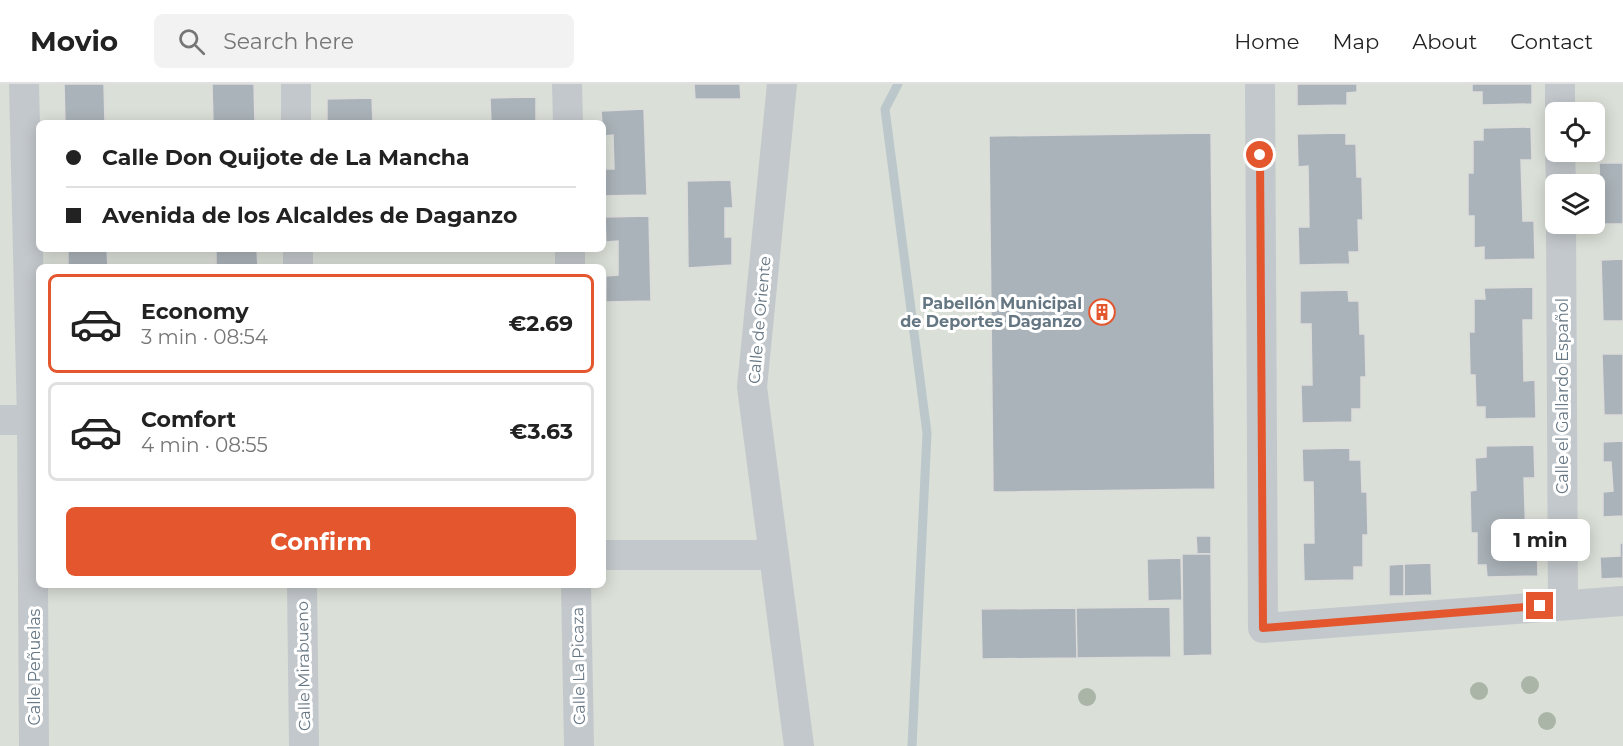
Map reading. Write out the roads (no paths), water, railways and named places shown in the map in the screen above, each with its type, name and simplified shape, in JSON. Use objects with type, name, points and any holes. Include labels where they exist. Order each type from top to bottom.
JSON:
[{"type":"street","name":"Calle Peñuelas","points":[[24,84],[35,420],[34,746]]},
{"type":"street","points":[[296,84],[296,120]]},
{"type":"street","points":[[567,84],[568,120]]},
{"type":"street","name":"Calle de Oriente","points":[[782,84],[752,387],[799,746]]},
{"type":"street","points":[[1260,84],[1263,628],[1623,601]]},
{"type":"street","points":[[1560,84],[1560,102]]},
{"type":"street","name":"Calle el Gallardo Español","points":[[1561,234],[1563,604]]},
{"type":"street","points":[[0,420],[35,420]]},
{"type":"street","points":[[606,555],[774,555]]},
{"type":"street","name":"Calle Mirabueno","points":[[302,588],[304,746]]},
{"type":"street","name":"Calle La Picaza","points":[[576,588],[579,746]]},
{"type":"waterway","points":[[898,84],[885,109],[927,433],[912,746]]},
{"type":"place","name":"Pabellón Municipal de Deportes Daganzo","points":[[1102,312]]}]
